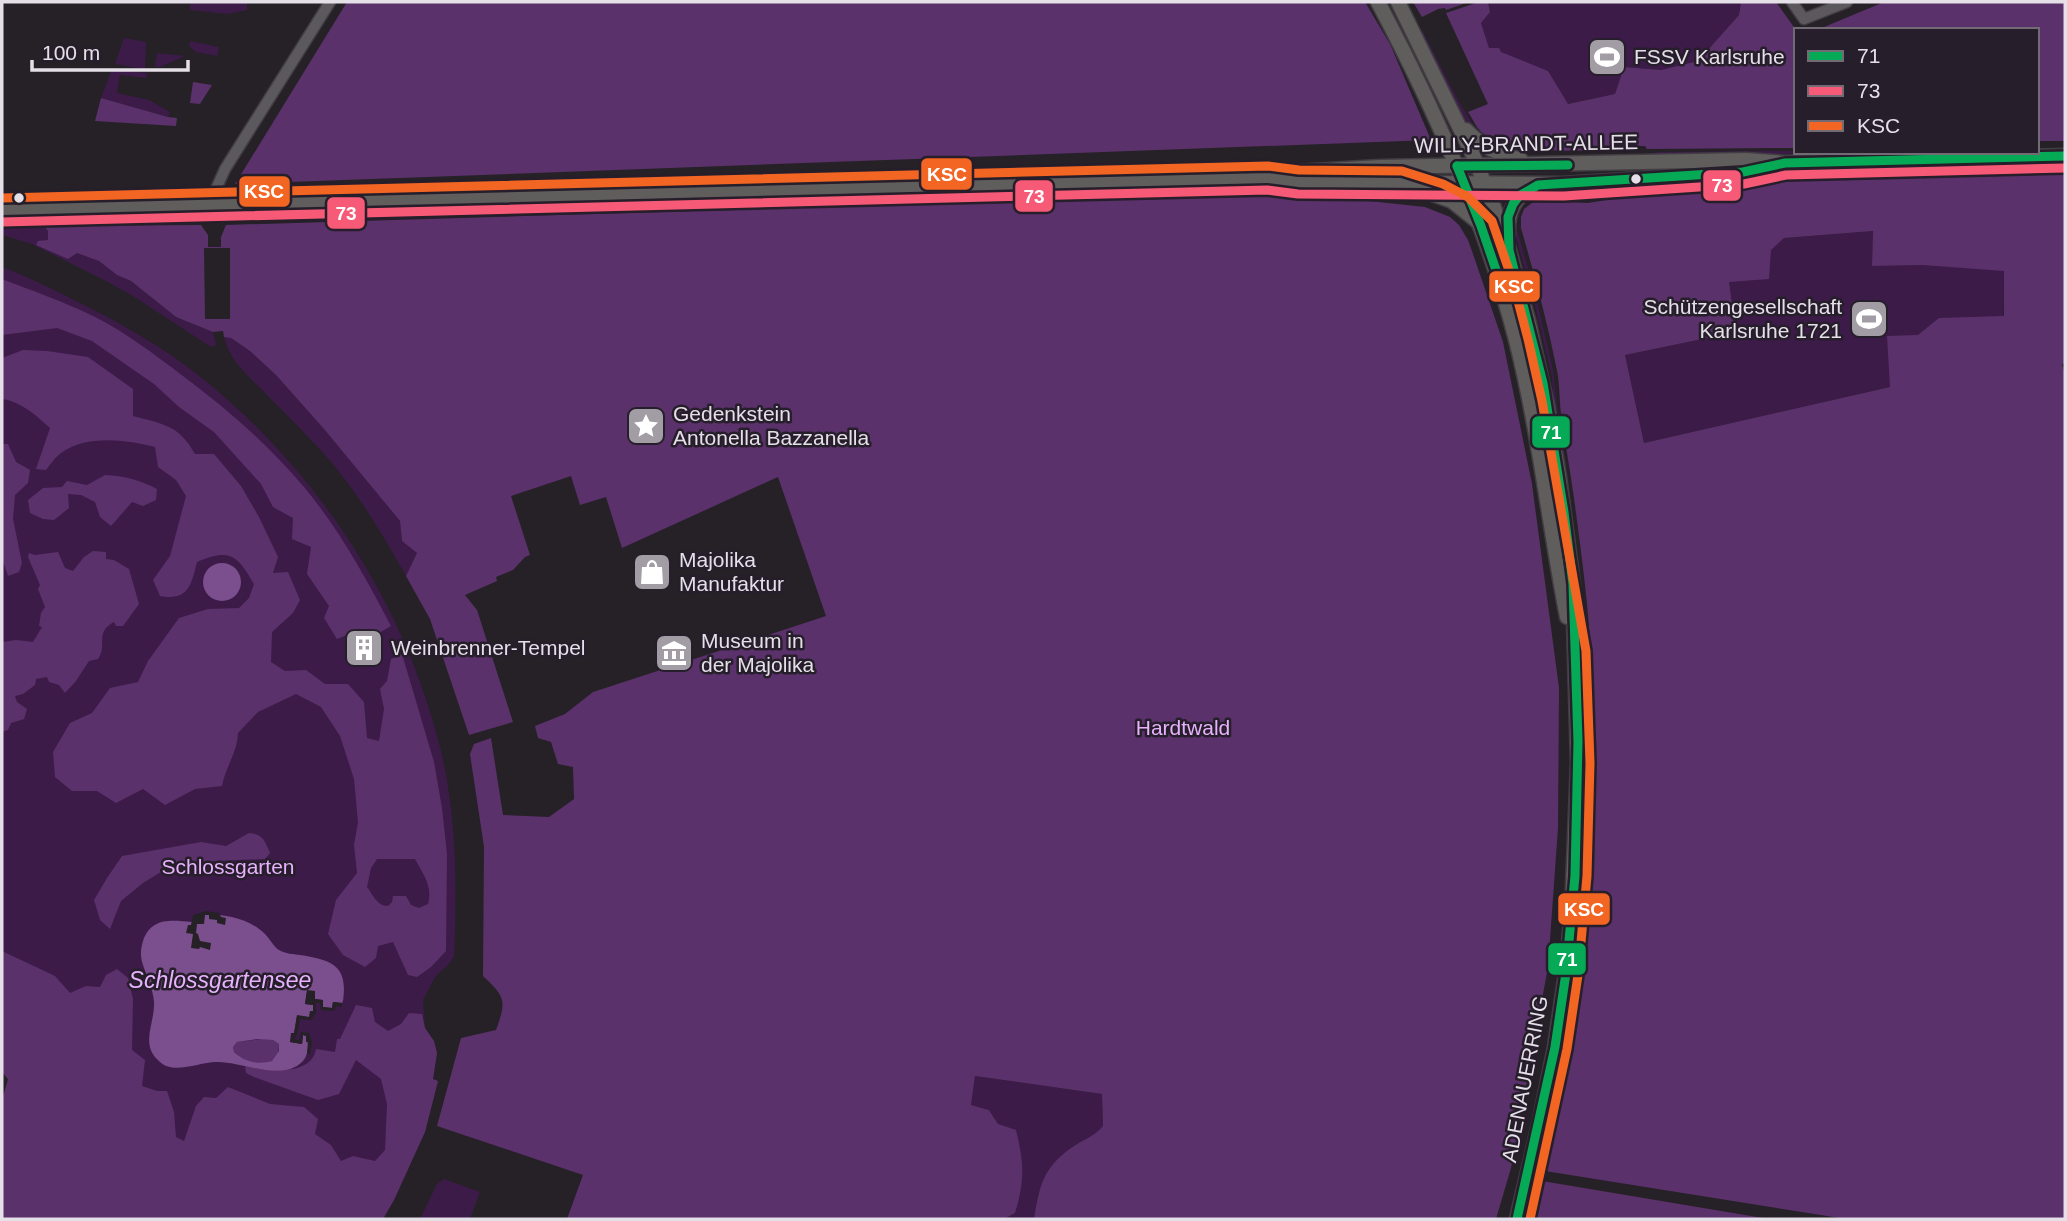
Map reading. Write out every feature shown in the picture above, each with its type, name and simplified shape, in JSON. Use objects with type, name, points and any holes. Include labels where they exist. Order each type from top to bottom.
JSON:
[{"type":"main road","name":"ADENAUERRING","points":[[1378,2],[1457,166],[1501,286],[1530,403],[1574,653]]},
{"type":"main road","name":"ADENAUERRING","points":[[1398,2],[1478,166],[1508,250],[1543,383],[1573,584],[1578,806],[1570,940],[1555,1047],[1517,1219]]},
{"type":"main road","points":[[1458,121],[1492,152],[1534,165]]},
{"type":"main road","name":"WILLY-BRANDT-ALLEE","points":[[2,209],[1268,178],[1297,172],[1457,166],[1746,160],[1785,163],[2065,156]]},
{"type":"main road","name":"WILLY-BRANDT-ALLEE","points":[[1268,178],[1298,183],[1538,185],[1703,176],[1743,172],[1785,163]]},
{"type":"main road","points":[[1401,183],[1452,201],[1468,212],[1481,226]]},
{"type":"main road","points":[[1508,250],[1508,218],[1513,204],[1526,190],[1538,185]]},
{"type":"street","points":[[216,205],[216,189],[225,169],[330,2]]},
{"type":"street","points":[[1792,2],[1804,19],[1847,2]]},
{"type":"green space","points":[[190,2],[247,2],[247,10],[227,14],[190,10]]},
{"type":"green space","points":[[347,2],[1365,2],[1390,44],[1431,140],[235,184]]},
{"type":"green space","points":[[1413,2],[1469,2],[1446,10],[1438,9],[1422,17]]},
{"type":"green space","points":[[1479,2],[1488,2],[1490,12],[1481,23],[1489,48],[1499,48],[1501,52],[1548,71],[1568,104],[1615,94],[1624,67],[1661,70],[1698,61],[1739,15],[1741,2],[1776,2],[1795,28],[1794,148],[1647,149],[1645,146],[1638,146],[1636,149],[1558,150],[1501,142],[1484,134],[1468,112],[1488,104],[1446,13]]},
{"type":"green space","name":"FSSV Karlsruhe","points":[[1488,2],[1741,2],[1739,15],[1698,61],[1661,70],[1624,67],[1615,94],[1567,104],[1548,71],[1489,48],[1481,23],[1490,12]]},
{"type":"green space","points":[[1884,2],[2065,2],[2065,141],[2039,141],[2039,28],[1822,28]]},
{"type":"green space","points":[[1422,30],[1479,135],[1454,102],[1422,36]]},
{"type":"green space","points":[[124,38],[146,42],[145,69],[115,64]]},
{"type":"green space","points":[[190,41],[219,47],[217,56],[196,52],[189,46]]},
{"type":"green space","points":[[157,53],[185,56],[155,67]]},
{"type":"green space","points":[[112,69],[147,73],[146,78],[120,75],[117,93],[149,100],[170,112],[168,117],[101,98]]},
{"type":"green space","points":[[193,82],[212,85],[200,104],[190,103]]},
{"type":"green space","points":[[101,98],[177,118],[176,126],[95,121]]},
{"type":"green space","points":[[1794,151],[1794,153],[1716,156],[1656,152]]},
{"type":"green space","points":[[2065,171],[2065,363],[2062,364],[2065,374],[2065,1219],[1846,1219],[1545,1171],[1559,1108],[1580,982],[1591,854],[1594,725],[1587,599],[1558,378],[1521,228],[1521,217],[1524,209],[1539,201],[1588,203],[1724,181]],"holes":[[[1873,231],[1872,266],[1922,265],[2004,271],[2004,316],[1939,318],[1918,335],[1887,336],[1890,387],[1644,443],[1625,355],[1736,332],[1729,282],[1769,279],[1771,250],[1784,238]]]},
{"type":"green space","name":"Hardtwald","points":[[1295,193],[1425,207],[1450,217],[1459,225],[1468,240],[1503,342],[1532,484],[1559,688],[1558,828],[1548,967],[1511,1168],[1496,1219],[1034,1219],[1038,1197],[1048,1171],[1062,1155],[1103,1126],[1102,1094],[975,1076],[971,1105],[989,1110],[998,1124],[1016,1130],[1019,1142],[1022,1162],[1020,1191],[1015,1213],[1004,1219],[567,1219],[583,1175],[437,1126],[461,1038],[496,1030],[503,1005],[500,994],[483,976],[484,847],[470,754],[474,744],[491,738],[503,815],[549,817],[574,799],[573,767],[558,764],[551,742],[538,738],[535,726],[565,714],[593,692],[826,616],[778,477],[622,548],[606,497],[580,505],[571,476],[511,496],[530,555],[513,570],[496,577],[497,581],[465,595],[477,610],[513,722],[469,735],[430,619],[406,576],[417,553],[402,541],[400,521],[324,429],[276,375],[250,351],[231,338],[224,337],[223,331],[213,332],[176,317],[131,281],[117,275],[99,261],[77,253],[68,259],[36,245],[38,241],[48,240],[48,231],[44,226],[201,225],[208,235],[208,247],[221,247],[221,237],[226,225]],"holes":[[[204,248],[230,248],[230,319],[205,319]]]},
{"type":"green space","points":[[1517,213],[1517,229],[1553,370],[1566,465],[1563,462],[1554,411],[1552,377],[1514,231]]},
{"type":"green space","points":[[44,226],[48,231],[48,241],[36,245],[77,253],[99,261],[117,275],[131,281],[176,317],[213,332],[216,345],[211,347],[106,281],[32,244],[2,235],[2,229]]},
{"type":"green space","name":"Schützengesellschaft Karlsruhe 1721","points":[[1873,231],[1872,266],[1922,265],[2004,270],[2003,361],[1644,443],[1625,355],[1736,332],[1729,282],[1784,238]]},
{"type":"green space","name":"Schlossgarten","points":[[2,267],[83,304],[157,346],[192,370],[249,419],[322,501],[381,594],[404,643],[424,694],[446,773],[453,825],[454,957],[435,977],[423,1000],[425,1028],[434,1041],[437,1053],[433,1080],[438,1081],[425,1132],[383,1219],[304,1219],[2,1031]]},
{"type":"green space","points":[[2,279],[72,306],[118,330],[216,401],[247,428],[291,472],[317,503],[351,554],[391,626],[372,637],[355,632],[337,639],[324,618],[329,606],[307,574],[311,547],[292,539],[293,518],[273,507],[261,484],[214,432],[179,407],[154,384],[92,341],[57,328],[2,335]]},
{"type":"green space","points":[[224,337],[231,338],[250,351],[276,375],[400,521],[402,541],[417,553],[406,576],[372,518],[343,476],[242,370],[231,355]]},
{"type":"green space","points":[[23,350],[88,357],[133,389],[133,416],[176,431],[195,454],[214,454],[241,486],[259,517],[278,557],[273,573],[288,572],[300,600],[293,613],[272,632],[271,662],[285,671],[306,670],[325,684],[348,684],[364,702],[367,738],[379,741],[384,709],[380,689],[387,681],[391,659],[402,654],[434,762],[447,854],[446,951],[417,977],[408,975],[393,942],[378,946],[376,958],[365,967],[343,955],[328,934],[336,900],[357,873],[354,845],[358,822],[354,779],[340,736],[321,707],[296,694],[258,712],[238,733],[236,747],[222,786],[195,789],[165,805],[143,789],[116,803],[97,791],[72,791],[55,777],[53,752],[70,723],[92,713],[110,688],[138,682],[148,661],[179,618],[208,609],[239,608],[249,598],[254,584],[243,566],[232,557],[217,555],[197,562],[190,585],[182,594],[160,596],[153,580],[170,556],[186,496],[176,480],[158,467],[155,447],[107,440],[83,443],[61,453],[46,470],[36,469],[50,428],[22,406],[2,399],[2,358]],"holes":[[[377,859],[415,859],[428,886],[428,904],[419,908],[411,905],[406,896],[393,896],[388,906],[378,902],[367,887],[371,868]]]},
{"type":"green space","points":[[2,444],[8,444],[16,462],[30,470],[28,483],[15,495],[13,519],[22,563],[19,572],[8,576],[2,558]]},
{"type":"green space","points":[[105,475],[132,479],[151,486],[157,489],[156,500],[143,506],[132,502],[111,526],[100,517],[95,502],[81,495],[68,494],[69,508],[54,520],[43,519],[30,513],[28,500],[43,488],[62,487],[67,481],[87,485]]},
{"type":"green space","points":[[93,551],[106,552],[106,559],[114,560],[129,569],[139,604],[123,626],[116,626],[114,622],[104,630],[98,659],[89,661],[65,693],[59,685],[49,682],[47,677],[36,679],[35,685],[23,694],[15,696],[17,702],[27,709],[24,719],[11,723],[8,730],[2,732],[2,642],[33,642],[42,627],[39,626],[45,607],[29,553],[35,555],[58,552],[65,568],[73,571],[84,557]]},
{"type":"green space","points":[[249,833],[257,835],[265,842],[270,853],[265,859],[191,862],[164,870],[121,901],[110,929],[100,920],[94,900],[122,856],[201,842],[226,846]]},
{"type":"green space","points":[[2,951],[55,976],[70,993],[86,986],[100,987],[106,975],[117,969],[128,978],[133,999],[132,1050],[145,1060],[142,1086],[167,1091],[174,1112],[176,1137],[184,1141],[196,1106],[204,1097],[216,1098],[228,1087],[270,1104],[304,1107],[318,1119],[315,1134],[331,1145],[341,1161],[353,1156],[375,1161],[385,1150],[387,1104],[381,1079],[356,1060],[339,1094],[318,1100],[254,1077],[246,1073],[245,1066],[286,1070],[306,1064],[313,1058],[316,1049],[335,1052],[337,1039],[340,1039],[356,1005],[372,1008],[375,1022],[388,1031],[401,1024],[409,1013],[422,1014],[425,1028],[434,1041],[437,1053],[433,1079],[438,1081],[425,1132],[383,1219],[2,1219],[2,1100],[8,1079],[2,1072]]},
{"type":"green space","points":[[273,1040],[279,1044],[278,1056],[273,1060],[256,1063],[234,1052],[233,1047],[237,1042]]},
{"type":"green space","points":[[975,1076],[1102,1094],[1103,1126],[1096,1135],[1073,1146],[1038,1194],[1034,1219],[1004,1219],[1015,1213],[998,1124],[989,1110],[971,1105]]},
{"type":"green space","points":[[444,1179],[480,1192],[470,1219],[420,1219],[437,1184]]},
{"type":"green space","points":[[1542,1181],[1769,1219],[1533,1219]]},
{"type":"water","points":[[222,563],[236,568],[241,582],[236,596],[222,601],[208,596],[203,582],[208,568]]},
{"type":"water","name":"Schlossgartensee","points":[[213,914],[245,921],[259,929],[281,951],[321,959],[340,972],[344,989],[342,1003],[333,1002],[332,1008],[323,1007],[323,1000],[314,999],[315,992],[307,991],[305,1004],[314,1005],[313,1011],[309,1017],[297,1016],[290,1042],[302,1044],[303,1035],[306,1036],[308,1046],[303,1061],[294,1067],[273,1071],[216,1062],[179,1068],[166,1066],[154,1055],[149,1041],[154,1002],[141,959],[143,941],[156,924],[169,921],[192,922],[196,918]],"holes":[[[273,1040],[279,1044],[279,1051],[272,1061],[252,1062],[234,1052],[233,1047],[237,1042]]]},
{"type":"pier","points":[[206,911],[219,913],[226,918],[225,925],[205,915],[204,924],[197,924],[196,933],[200,941],[211,943],[210,950],[191,948],[193,934],[186,933],[188,925],[191,925],[193,915]]},
{"type":"pier","points":[[307,990],[315,991],[315,999],[323,1000],[323,1007],[332,1008],[333,1002],[342,1003],[342,1007],[336,1006],[332,1011],[321,1010],[320,1003],[316,1003],[316,1013],[311,1020],[300,1019],[294,1039],[299,1040],[301,1032],[309,1033],[312,1042],[310,1054],[307,1054],[306,1036],[303,1035],[302,1044],[290,1042],[297,1015],[309,1017],[310,1011],[313,1011],[313,1005],[305,1004]]},
{"type":"transit line","name":"71","points":[[1517,1219],[1555,1047],[1566,973],[1575,876],[1578,742],[1573,584],[1543,383],[1509,250],[1508,217],[1513,204],[1519,196],[1538,185],[1743,172],[1785,163],[2065,156]]},
{"type":"transit line","name":"71","points":[[1457,166],[1568,165]]},
{"type":"transit line","name":"KSC","points":[[2,198],[1268,166],[1299,170],[1402,171],[1443,184],[1468,197],[1492,221],[1513,282],[1528,339],[1542,401],[1586,651],[1590,763],[1587,876],[1578,975],[1567,1049],[1530,1219]]},
{"type":"transit line","name":"71","points":[[1457,166],[1497,273]]},
{"type":"transit line","name":"73","points":[[2,222],[1267,190],[1298,194],[1564,196],[1744,184],[1786,175],[2065,168]]},
{"type":"place","name":"FSSV Karlsruhe","points":[[1607,57]]},
{"type":"place","name":"Schützengesellschaft Karlsruhe 1721","points":[[1869,319]]},
{"type":"place","name":"Gedenkstein Antonella Bazzanella","points":[[646,426]]},
{"type":"place","name":"Majolika Manufaktur","points":[[652,572]]},
{"type":"place","name":"Weinbrenner-Tempel","points":[[364,648]]},
{"type":"place","name":"Museum in der Majolika","points":[[674,653]]}]
